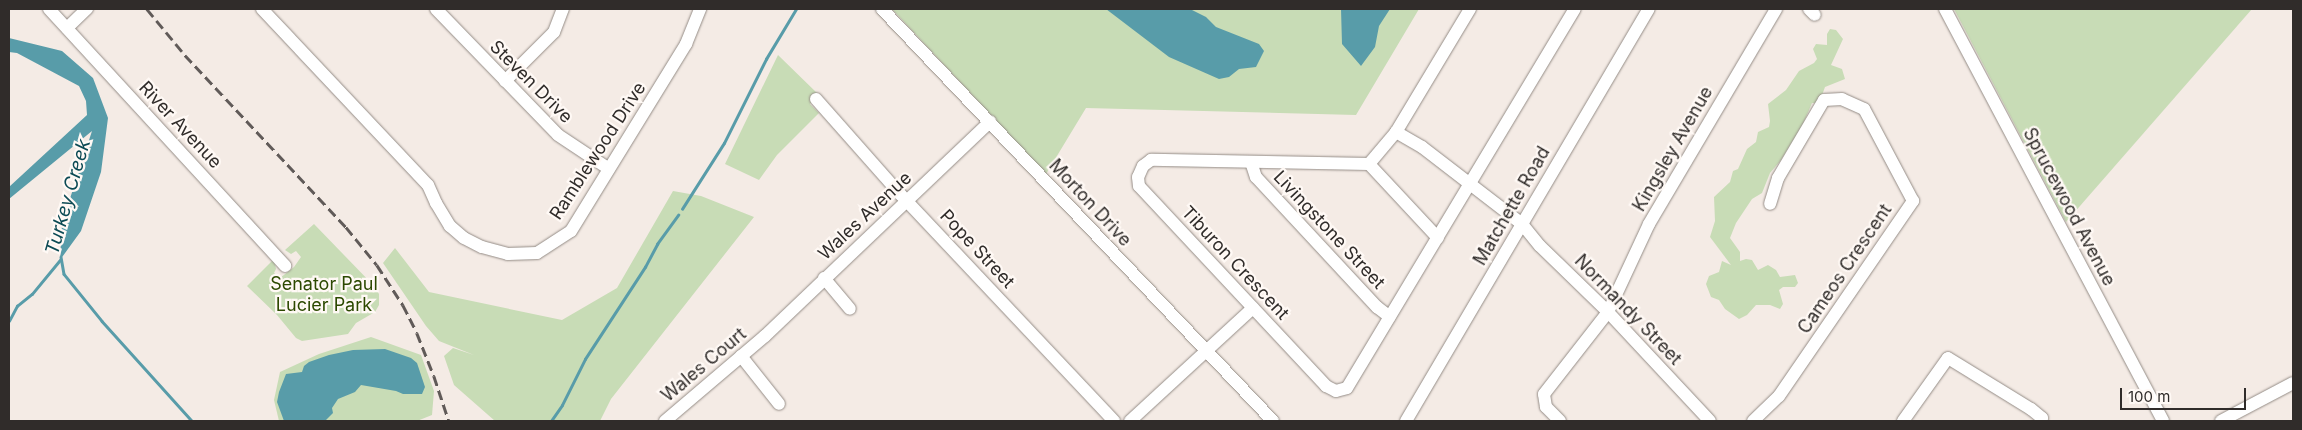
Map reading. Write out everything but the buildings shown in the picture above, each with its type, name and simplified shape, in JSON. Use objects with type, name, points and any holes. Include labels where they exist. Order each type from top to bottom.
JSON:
[{"type":"street","name":"River Avenue","points":[[49,9],[285,266]]},
{"type":"street","points":[[67,28],[87,9]]},
{"type":"street","name":"Ramblewood Drive","points":[[262,9],[428,185],[450,226],[464,238],[482,247],[508,254],[537,253],[571,231],[686,44],[700,9]]},
{"type":"street","name":"Steven Drive","points":[[436,9],[558,135],[609,169]]},
{"type":"street","points":[[505,81],[554,32],[563,9]]},
{"type":"street","name":"Morton Drive","points":[[882,9],[1273,421]]},
{"type":"street","points":[[1438,238],[1369,164],[1396,132],[1470,9]]},
{"type":"street","name":"Tiburon Crescent","points":[[1369,164],[1151,160],[1143,166],[1138,177],[1138,186],[1326,386],[1336,391],[1347,388],[1575,9]]},
{"type":"street","name":"Matchette Road","points":[[1406,421],[1649,9]]},
{"type":"street","name":"Kingsley Avenue","points":[[1560,421],[1546,407],[1544,394],[1608,312],[1649,224],[1776,9]]},
{"type":"street","name":"Sprucewood Avenue","points":[[1945,9],[2163,421]]},
{"type":"street","name":"Pope Street","points":[[816,99],[907,201],[1114,421]]},
{"type":"street","name":"Cameos Crescent","points":[[1753,421],[1780,396],[1913,201],[1864,109],[1842,99],[1824,100],[1778,178],[1770,204]]},
{"type":"street","name":"Wales Avenue","points":[[766,336],[824,278],[990,122]]},
{"type":"street","name":"Normandy Street","points":[[1396,132],[1422,147],[1522,224],[1540,246],[1608,312],[1710,421]]},
{"type":"street","name":"Livingstone Street","points":[[1251,162],[1256,177],[1377,308],[1390,317]]},
{"type":"street","points":[[824,278],[850,309]]},
{"type":"street","points":[[1130,421],[1205,350],[1253,308]]},
{"type":"street","name":"Wales Court","points":[[665,421],[766,336]]},
{"type":"street","points":[[740,356],[779,404]]},
{"type":"street","points":[[1903,421],[1948,358],[2042,420]]},
{"type":"street","points":[[2221,421],[2293,383]]},
{"type":"green space","points":[[892,9],[1419,9],[1356,115],[1086,108],[1046,174]]},
{"type":"green space","points":[[1954,9],[2252,9],[2066,222]]},
{"type":"green space","points":[[1830,29],[1836,30],[1843,39],[1831,65],[1842,69],[1845,79],[1825,87],[1817,103],[1812,103],[1803,124],[1781,160],[1770,173],[1762,193],[1752,199],[1736,223],[1730,238],[1740,252],[1740,261],[1752,260],[1758,270],[1768,265],[1776,270],[1780,277],[1795,275],[1798,283],[1795,287],[1783,287],[1779,290],[1783,304],[1780,309],[1770,305],[1756,305],[1747,315],[1739,319],[1725,309],[1719,300],[1711,297],[1706,284],[1709,276],[1719,272],[1722,261],[1731,265],[1710,237],[1715,221],[1714,197],[1730,182],[1733,171],[1738,169],[1747,149],[1756,142],[1758,132],[1769,127],[1768,104],[1786,90],[1799,71],[1814,63],[1817,59],[1813,49],[1816,44],[1827,45],[1827,34]]},
{"type":"green space","points":[[778,55],[818,94],[810,104],[819,113],[777,155],[759,180],[725,164]]},
{"type":"green space","points":[[673,191],[701,196],[754,217],[611,399],[600,421],[495,421],[454,385],[444,356],[453,348],[474,355],[439,341],[426,326],[383,263],[395,248],[429,292],[562,320],[617,288]]},
{"type":"green space","name":"Senator Paul Lucier Park","points":[[314,224],[374,286],[379,294],[379,305],[375,312],[356,323],[348,334],[302,341],[296,338],[277,315],[247,286],[274,259],[276,269],[274,273],[280,278],[294,267],[301,257],[296,251],[291,254],[285,250]]},
{"type":"green space","points":[[371,337],[421,355],[434,391],[432,415],[417,421],[279,421],[274,400],[280,372],[319,354]]},
{"type":"water","points":[[1106,9],[1190,9],[1206,17],[1216,27],[1259,44],[1264,51],[1256,67],[1239,69],[1229,77],[1219,79],[1169,57]]},
{"type":"water","points":[[1341,9],[1390,9],[1379,26],[1375,47],[1361,66],[1342,44]]},
{"type":"water","name":"Turkey Creek","points":[[9,38],[62,51],[93,78],[108,118],[101,172],[81,231],[60,260],[62,223],[92,131],[9,199],[9,187],[87,115],[86,101],[79,86],[17,53],[9,52]]},
{"type":"water","points":[[385,349],[411,358],[417,363],[425,387],[422,394],[403,394],[361,385],[355,392],[338,399],[332,408],[333,413],[325,421],[284,421],[277,402],[286,374],[302,372],[304,366],[309,362],[329,355],[353,350]]},
{"type":"waterway","points":[[682,209],[724,143],[766,59],[796,9]]},
{"type":"waterway","points":[[551,421],[562,405],[585,359],[645,267],[657,244],[678,215]]},
{"type":"waterway","name":"Turkey Creek","points":[[61,257],[64,274],[102,321],[192,421]]},
{"type":"waterway","points":[[9,321],[17,306],[32,294],[60,260]]},
{"type":"railway","points":[[147,9],[185,55],[346,227],[377,265],[403,305],[417,333],[449,421]]}]
